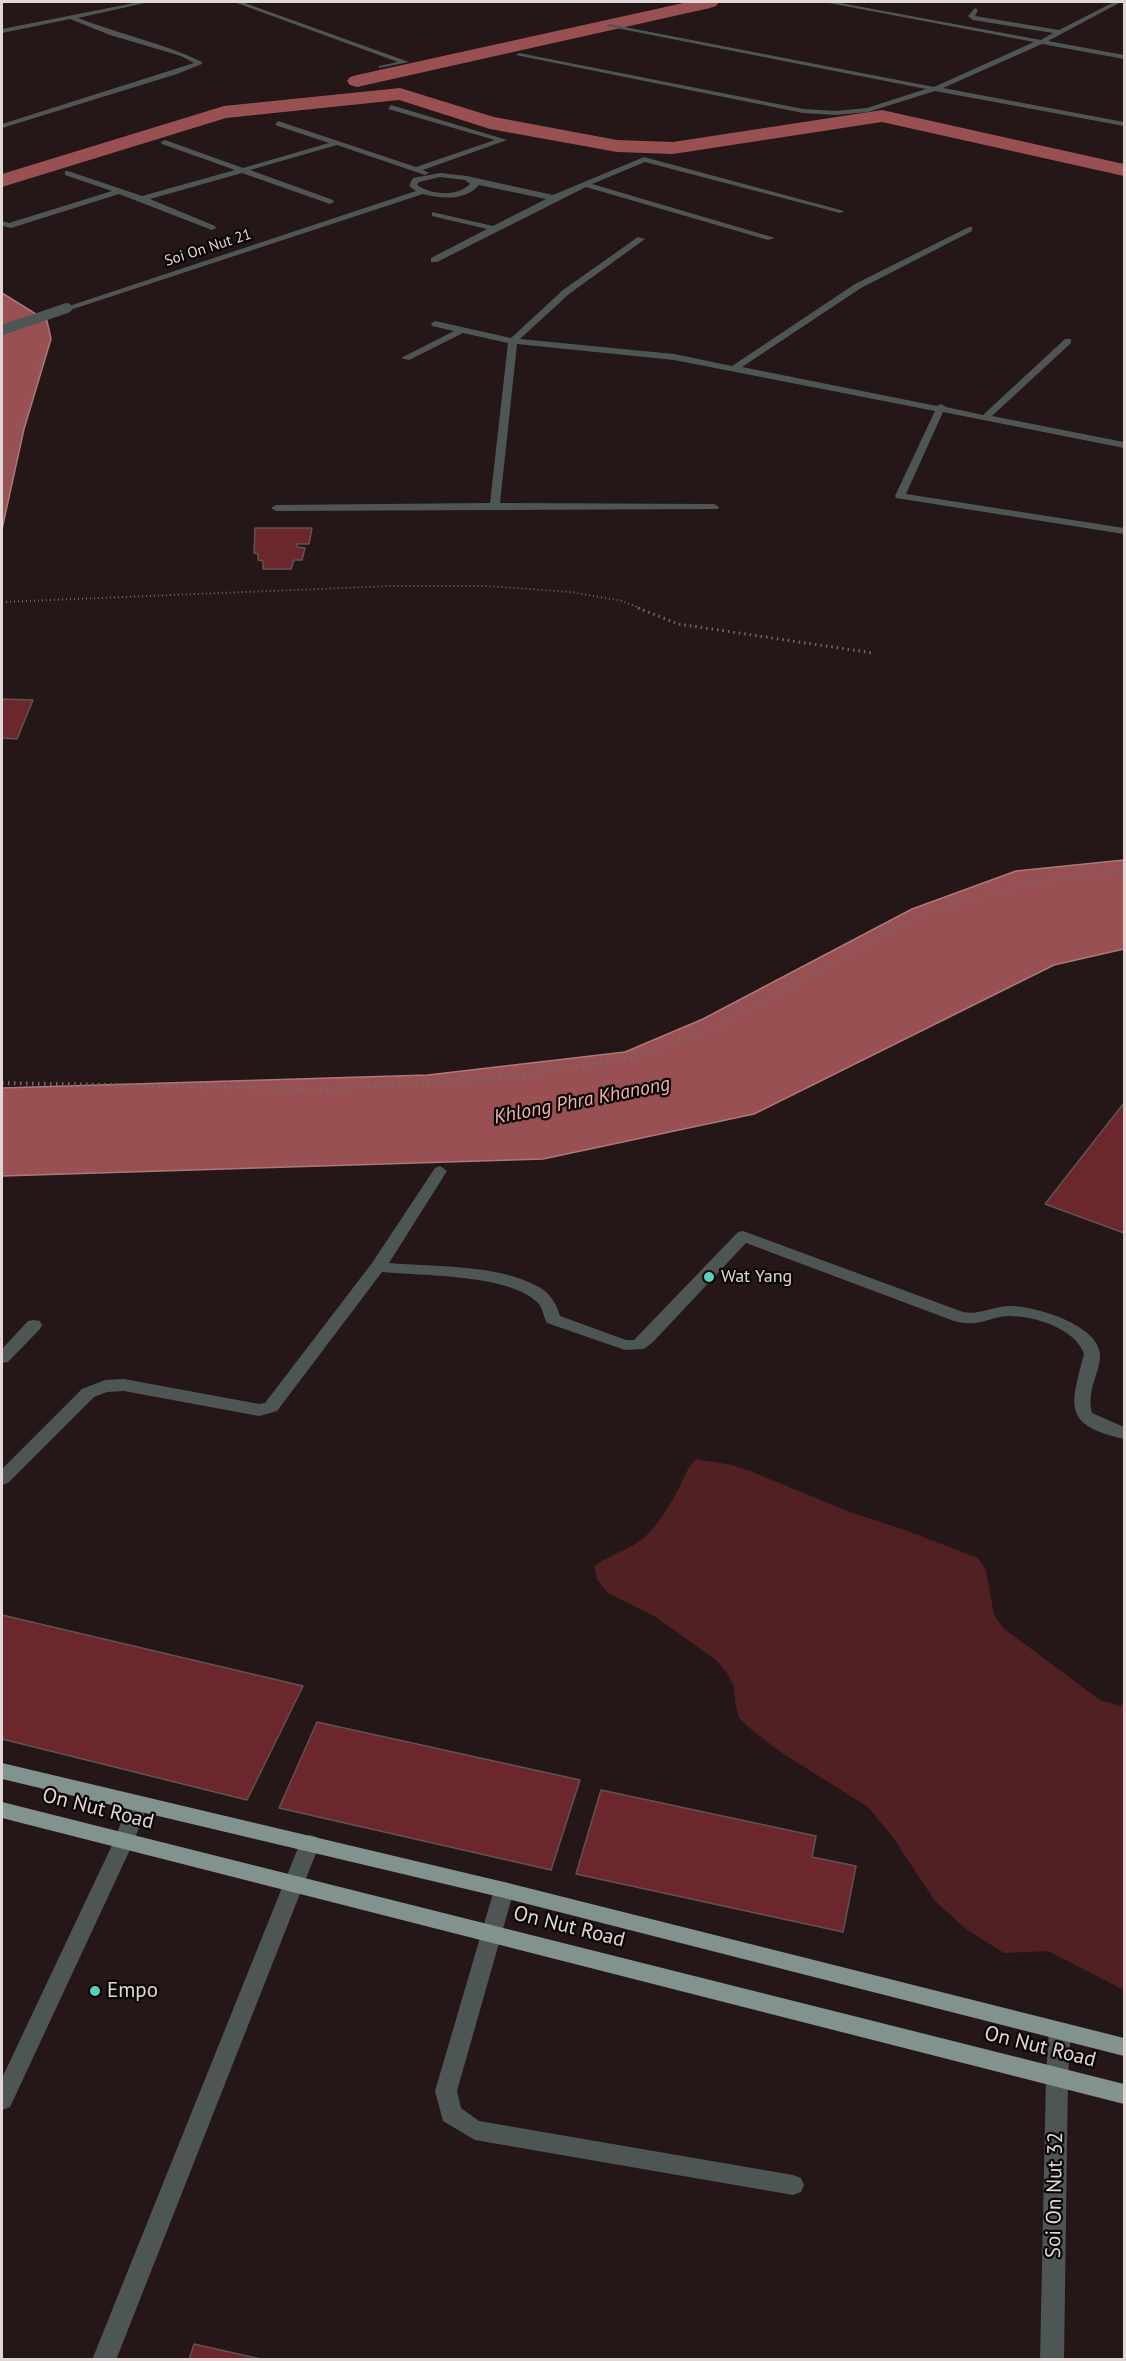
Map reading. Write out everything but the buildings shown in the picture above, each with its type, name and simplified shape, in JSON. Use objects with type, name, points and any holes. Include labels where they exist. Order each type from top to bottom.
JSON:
[{"type":"main road","name":"On Nut Road","points":[[2,1771],[504,1890],[1125,2047]]},
{"type":"main road","name":"On Nut Road","points":[[2,1810],[1125,2094]]},
{"type":"street","points":[[2,31],[146,2]]},
{"type":"street","points":[[237,2],[406,63],[381,68]]},
{"type":"street","points":[[827,2],[1125,57]]},
{"type":"street","points":[[519,55],[819,113],[868,110],[935,89],[1041,42],[1118,2]]},
{"type":"street","points":[[975,10],[971,16],[974,18],[1059,32]]},
{"type":"street","points":[[2,126],[175,73],[200,63],[183,55],[112,34],[70,17]]},
{"type":"street","points":[[609,26],[1125,124]]},
{"type":"street","points":[[391,107],[503,140],[416,170]]},
{"type":"street","points":[[278,123],[431,176]]},
{"type":"street","points":[[165,142],[330,202]]},
{"type":"street","points":[[142,199],[337,143]]},
{"type":"street","points":[[434,261],[554,198],[644,159],[840,211]]},
{"type":"street","points":[[68,173],[142,199],[212,228]]},
{"type":"street","points":[[473,181],[474,187],[461,193],[441,195],[422,192],[416,189],[413,183],[431,176],[459,176],[554,198]]},
{"type":"street","points":[[583,184],[771,238]]},
{"type":"street","points":[[2,223],[8,226],[120,192]]},
{"type":"street","name":"Soi On Nut 21","points":[[2,330],[422,192]]},
{"type":"street","points":[[435,213],[495,229]]},
{"type":"street","points":[[733,369],[858,286],[969,229]]},
{"type":"street","points":[[495,506],[513,341],[566,292],[641,239]]},
{"type":"street","points":[[435,324],[513,341],[675,357],[1125,444]]},
{"type":"street","points":[[406,358],[460,331]]},
{"type":"street","points":[[987,416],[1068,341]]},
{"type":"street","points":[[940,408],[900,496],[1125,531]]},
{"type":"street","points":[[276,508],[714,507]]},
{"type":"street","points":[[2,1479],[88,1393],[105,1386],[124,1385],[259,1410],[271,1407],[378,1267],[440,1171]]},
{"type":"street","points":[[378,1267],[468,1273],[506,1282],[530,1290],[546,1300],[553,1318],[625,1345],[635,1345],[644,1341],[743,1236],[960,1317],[979,1320],[1010,1311],[1037,1316],[1066,1326],[1087,1341],[1091,1347],[1092,1354],[1081,1403],[1083,1413],[1087,1418],[1125,1433]]},
{"type":"street","points":[[2,1358],[34,1325]]},
{"type":"street","points":[[2,2100],[124,1841],[138,1804]]},
{"type":"street","points":[[104,2360],[310,1843]]},
{"type":"street","points":[[504,1890],[446,2091],[451,2114],[476,2130],[793,2185]]},
{"type":"street","name":"Soi On Nut 32","points":[[1052,2360],[1057,2076],[1060,2031]]},
{"type":"path","points":[[2,509],[20,428],[47,340]]},
{"type":"path","points":[[2,602],[392,586],[487,586],[571,592],[612,599],[678,624],[873,653]]},
{"type":"path","points":[[2,1083],[329,1089],[515,1076],[633,1057],[716,1028],[924,913],[1034,882],[1125,870]]},
{"type":"shaded area","points":[[696,1459],[732,1465],[750,1471],[850,1512],[978,1558],[986,1570],[994,1615],[1003,1628],[1100,1700],[1120,1706],[1124,1703],[1124,1990],[1048,1951],[1004,1953],[966,1929],[935,1901],[892,1836],[868,1807],[782,1753],[739,1718],[734,1687],[727,1673],[716,1660],[654,1616],[608,1593],[598,1581],[594,1566],[637,1543],[649,1533],[666,1510]]},
{"type":"water","points":[[2,293],[47,321],[51,339],[24,429],[2,529]]},
{"type":"water","name":"Khlong Phra Khanong","points":[[1124,860],[1124,949],[1054,965],[754,1114],[543,1159],[2,1176],[2,1088],[428,1075],[625,1052],[703,1019],[912,909],[1016,871]]},
{"type":"waterway","points":[[357,81],[710,2]]},
{"type":"waterway","points":[[2,181],[224,112],[400,94],[490,123],[617,146],[673,148],[882,116],[1124,170]]},
{"type":"place","name":"Wat Yang","points":[[709,1277]]},
{"type":"place","name":"Empo","points":[[95,1991]]}]
